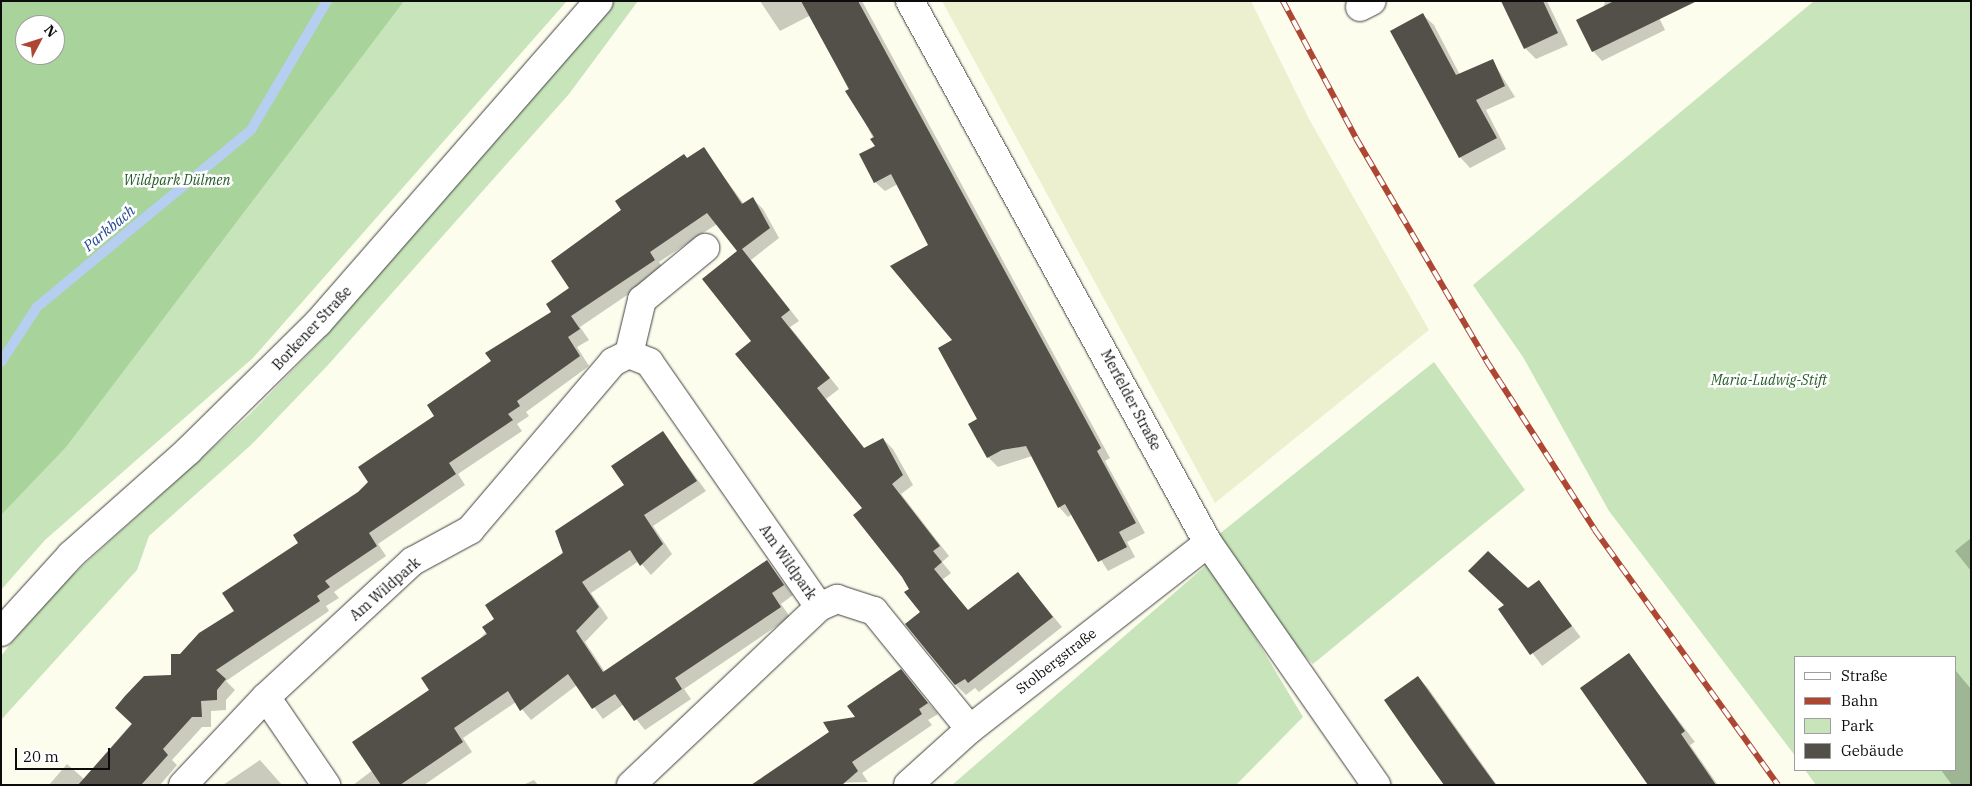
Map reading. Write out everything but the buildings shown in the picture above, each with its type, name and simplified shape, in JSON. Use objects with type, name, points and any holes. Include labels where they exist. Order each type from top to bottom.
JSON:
[{"type":"street","name":"Borkener Straße","points":[[1,632],[71,555],[188,451],[318,323],[599,1]]},
{"type":"street","name":"Merfelder Straße","points":[[910,1],[1208,543],[1376,785]]},
{"type":"street","points":[[629,354],[642,300],[706,248]]},
{"type":"street","name":"Am Wildpark","points":[[183,785],[266,696],[413,561],[470,530],[613,362],[629,354],[649,362],[819,607]]},
{"type":"street","name":"Stolbergstraße","points":[[908,785],[970,729],[1208,543]]},
{"type":"street","name":"Am Wildpark","points":[[631,785],[819,607],[837,599],[874,611],[970,729]]},
{"type":"street","points":[[266,696],[326,785]]},
{"type":"green space","name":"Wildpark Dülmen","points":[[1,1],[567,1],[253,358],[45,540],[1,590]]},
{"type":"green space","name":"Wildpark Dülmen","points":[[1,1],[404,1],[66,447],[1,515]]},
{"type":"green space","points":[[615,1],[638,1],[569,94],[328,365],[251,445],[149,536],[137,570],[1,720],[1,656],[20,632],[67,580],[250,414],[321,341]]},
{"type":"green space","points":[[942,1],[1251,1],[1309,119],[1429,330],[1215,503]]},
{"type":"green space","name":"Maria-Ludwig-Stift","points":[[1814,1],[1971,1],[1971,785],[1816,785],[1806,771],[1957,771],[1957,656],[1794,656],[1794,754],[1609,511],[1523,357],[1473,285]]},
{"type":"green space","points":[[1434,362],[1525,490],[1313,664],[1253,607],[1208,543]]},
{"type":"green space","points":[[1210,562],[1303,717],[1236,785],[952,785]]},
{"type":"waterway","name":"Parkbach","points":[[1,362],[37,307],[251,130],[327,1]]},
{"type":"railway","points":[[1283,1],[1356,138],[1486,360],[1595,530],[1778,785]]}]
